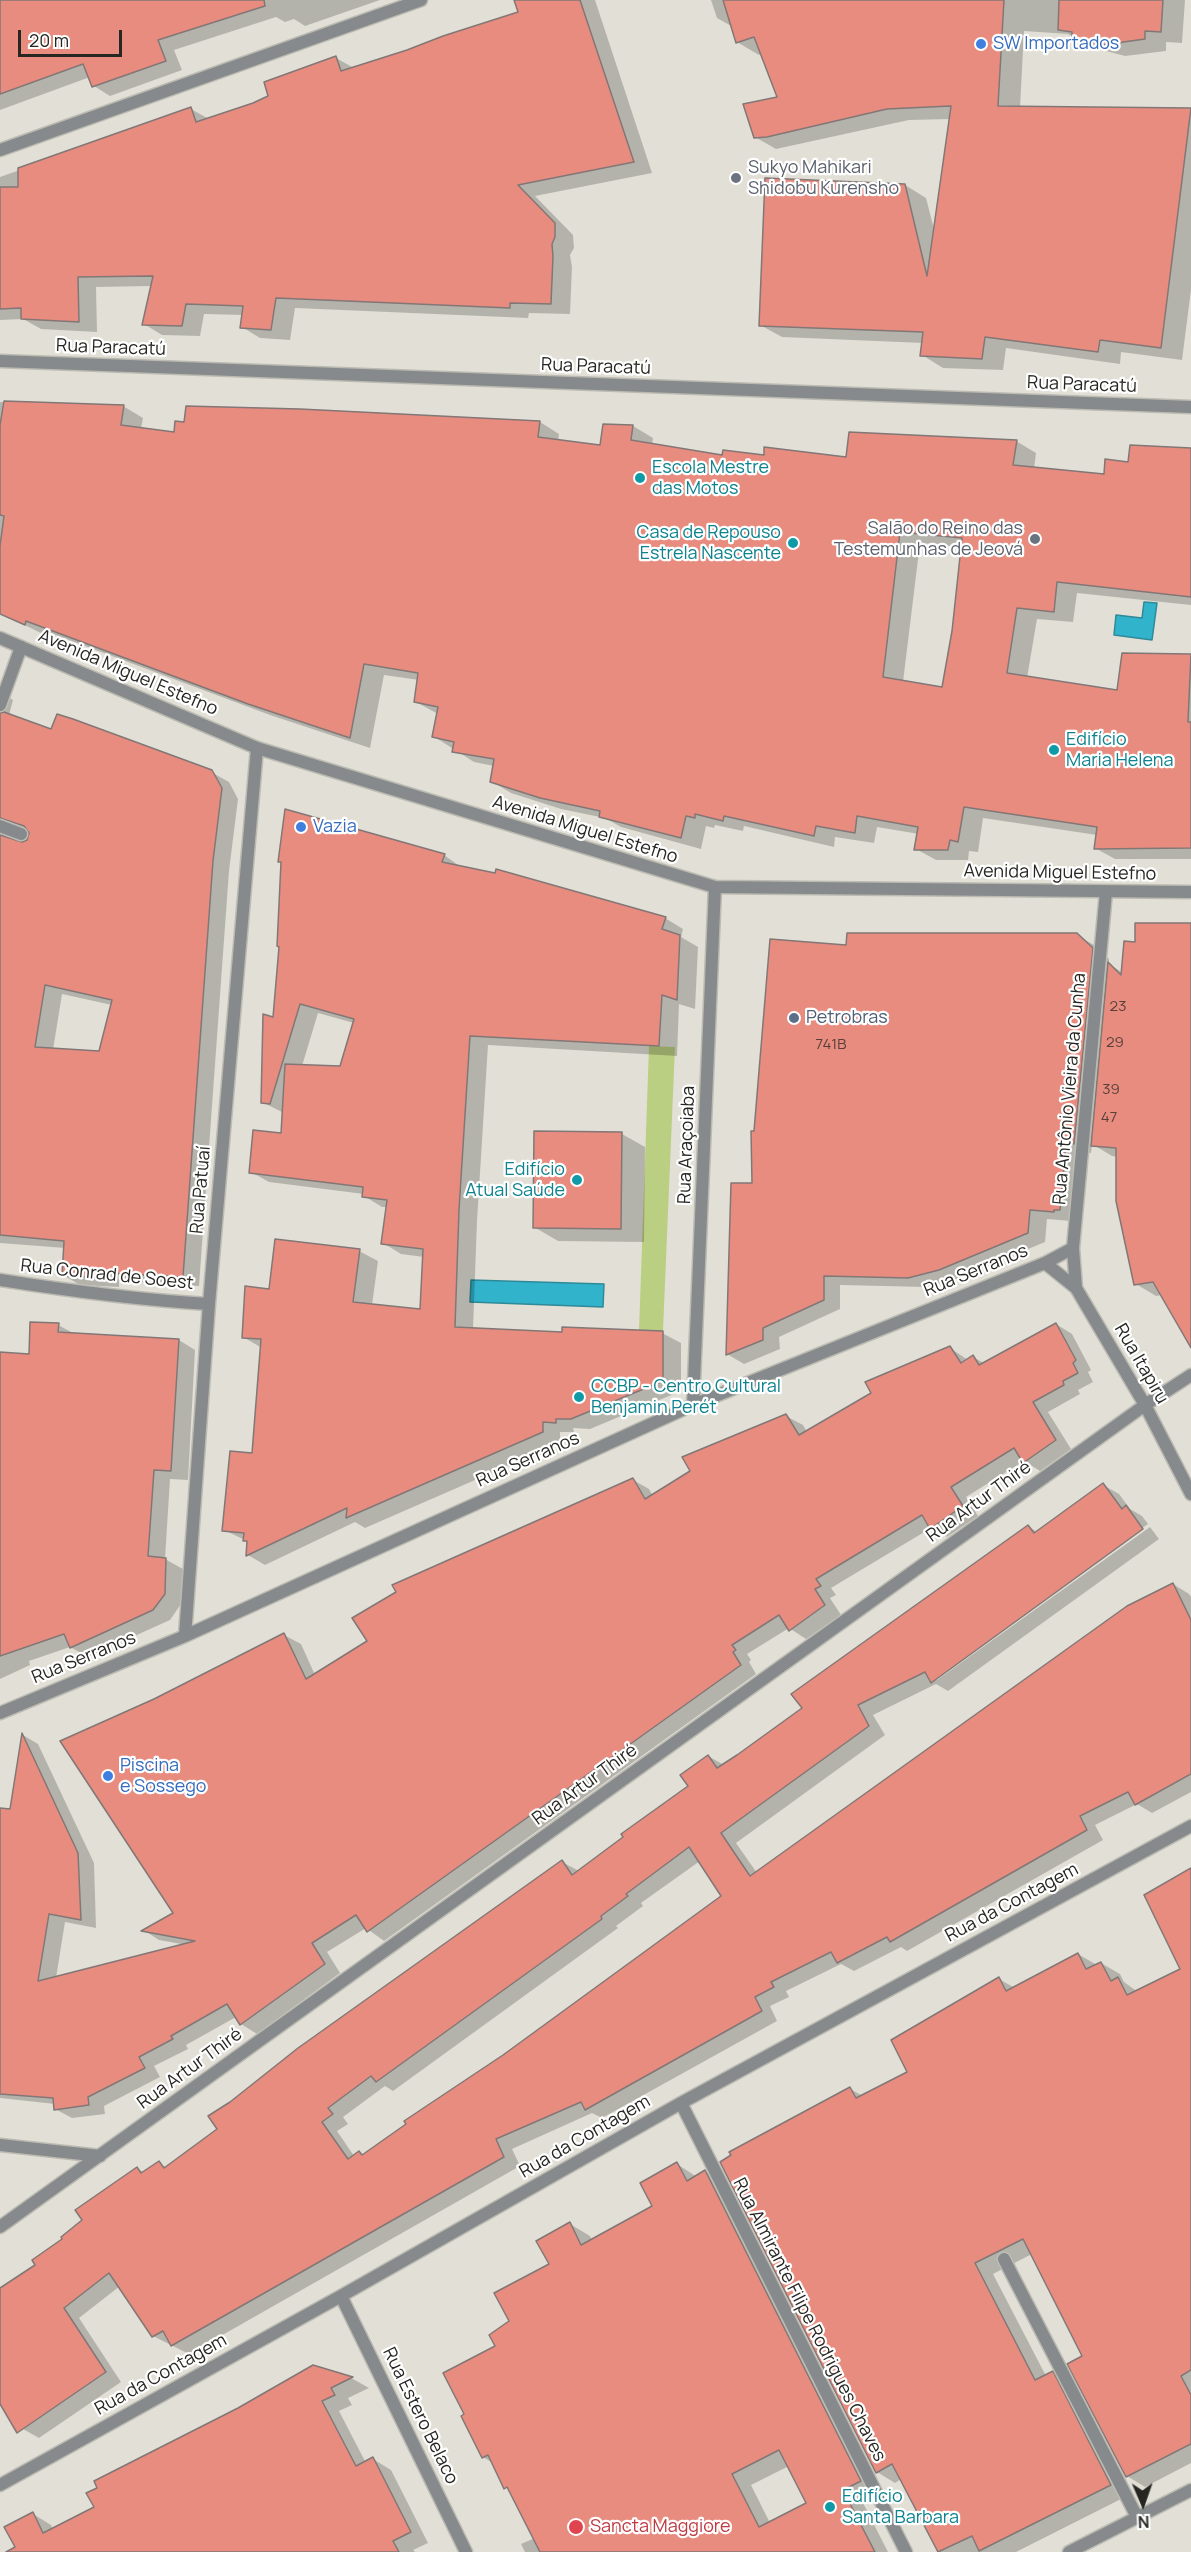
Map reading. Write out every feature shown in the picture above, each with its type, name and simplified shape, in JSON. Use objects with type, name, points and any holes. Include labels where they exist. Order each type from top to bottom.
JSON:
[{"type":"street","points":[[0,150],[421,0]]},
{"type":"street","name":"Rua Paracatú","points":[[0,361],[1191,407]]},
{"type":"street","name":"Avenida Miguel Estefno","points":[[0,638],[257,747],[715,887],[1191,892]]},
{"type":"street","points":[[0,705],[21,647]]},
{"type":"street","name":"Rua Patuaí","points":[[185,1636],[210,1304],[257,747]]},
{"type":"street","points":[[0,826],[21,834]]},
{"type":"street","name":"Rua Araçoiaba","points":[[693,1405],[715,887]]},
{"type":"street","name":"Rua Antônio Vieira da Cunha","points":[[1076,1288],[1073,1248],[1106,892]]},
{"type":"street","name":"Rua Serranos","points":[[0,1713],[185,1636],[693,1405],[1045,1263],[1073,1248]]},
{"type":"street","name":"Rua Itapiru","points":[[1045,1263],[1076,1288],[1145,1405],[1191,1494]]},
{"type":"street","name":"Rua Conrad de Soest","points":[[0,1280],[162,1302],[210,1304]]},
{"type":"street","name":"Rua Artur Thiré","points":[[0,2227],[1145,1405],[1191,1375]]},
{"type":"street","name":"Rua da Contagem","points":[[0,2485],[341,2296],[681,2103],[1191,1826]]},
{"type":"street","name":"Rua Almirante Filipe Rodrigues Chaves","points":[[681,2103],[906,2552]]},
{"type":"street","points":[[0,2145],[100,2156]]},
{"type":"street","points":[[1004,2259],[1137,2517]]},
{"type":"street","name":"Rua Estero Belaco","points":[[341,2296],[466,2552]]},
{"type":"street","points":[[1069,2552],[1191,2490]]},
{"type":"green space","points":[[649,1046],[675,1047],[663,1331],[639,1330]]},
{"type":"water","points":[[1144,602],[1157,603],[1152,640],[1114,635],[1116,615],[1142,618]]},
{"type":"water","points":[[471,1280],[604,1284],[603,1307],[470,1302]]},
{"type":"building","points":[[0,0],[264,0],[265,6],[158,40],[166,61],[92,87],[83,64],[0,94]]},
{"type":"building","points":[[514,0],[580,0],[634,162],[518,185],[555,223],[555,237],[552,244],[551,304],[510,303],[510,308],[276,298],[271,330],[240,328],[243,306],[186,304],[182,326],[142,325],[153,276],[78,277],[79,322],[21,319],[21,308],[0,309],[0,187],[18,187],[18,168],[191,107],[196,122],[253,103],[268,96],[264,82],[336,56],[341,71],[407,50],[518,12]]},
{"type":"building","points":[[723,0],[1004,0],[998,106],[1191,108],[1161,348],[1100,340],[1098,352],[985,337],[982,359],[920,356],[923,332],[759,326],[765,178],[905,184],[927,276],[951,106],[887,109],[754,138],[743,104],[777,97],[754,37],[736,43]]},
{"type":"building","points":[[1059,0],[1163,0],[1161,32],[1145,31],[1145,39],[1102,45],[1072,37],[1072,32],[1058,30]]},
{"type":"building","points":[[4,401],[124,405],[121,425],[174,432],[175,421],[184,422],[186,406],[300,409],[540,421],[538,437],[600,445],[603,424],[633,425],[631,440],[722,455],[723,450],[764,455],[764,447],[846,457],[849,432],[1017,440],[1013,465],[1104,474],[1105,459],[1128,462],[1130,445],[1191,448],[1191,597],[1057,582],[1054,612],[1017,608],[1007,673],[1117,690],[1122,653],[1191,654],[1188,722],[1191,722],[1191,848],[1094,849],[1097,827],[964,807],[958,842],[950,840],[948,850],[914,850],[918,827],[857,816],[855,833],[816,826],[814,836],[724,816],[723,821],[695,814],[695,818],[686,816],[681,838],[599,817],[600,811],[540,798],[490,782],[494,759],[452,752],[454,742],[432,737],[438,707],[414,702],[418,673],[364,664],[350,738],[248,704],[26,621],[25,625],[0,614],[0,546],[4,516],[0,515],[0,425]],"holes":[[[900,532],[962,538],[952,631],[942,687],[883,677]]]},
{"type":"building","points":[[4,712],[51,729],[57,714],[73,719],[212,770],[222,788],[213,861],[183,1277],[103,1273],[103,1278],[62,1276],[64,1241],[0,1235],[0,835],[22,842],[27,840],[29,833],[24,826],[0,818],[0,713]],"holes":[[[45,985],[112,1000],[99,1051],[35,1047]]]},
{"type":"building","points":[[285,809],[445,854],[442,862],[495,873],[496,869],[666,917],[662,929],[680,935],[677,1000],[662,995],[659,1046],[470,1036],[459,1210],[455,1327],[562,1332],[562,1327],[663,1331],[663,1381],[571,1419],[556,1419],[556,1423],[543,1422],[543,1432],[346,1518],[347,1508],[246,1556],[247,1541],[243,1541],[244,1533],[222,1531],[230,1451],[252,1453],[261,1339],[242,1338],[245,1286],[269,1289],[275,1239],[360,1249],[353,1302],[420,1309],[423,1249],[381,1244],[387,1200],[362,1197],[363,1187],[249,1173],[253,1130],[281,1133],[285,1064],[340,1066],[354,1019],[300,1004],[270,1104],[261,1103],[263,1014],[273,1017],[279,947],[277,946],[281,862],[278,862]]},
{"type":"building","points":[[1135,923],[1191,923],[1191,1348],[1153,1282],[1134,1285],[1116,1201],[1116,1148],[1091,1146],[1108,962],[1121,975],[1124,941],[1135,942]]},
{"type":"building","points":[[847,933],[1077,933],[1093,948],[1074,1144],[1066,1143],[1060,1210],[1054,1210],[1054,1212],[1030,1210],[1028,1233],[939,1270],[908,1278],[824,1276],[824,1300],[763,1328],[763,1340],[726,1355],[731,1183],[752,1183],[751,1131],[754,1131],[770,939],[846,945]]},
{"type":"building","name":"Edifício Atual Saúde","points":[[534,1131],[622,1132],[621,1229],[533,1228]]},
{"type":"building","points":[[30,1322],[59,1323],[58,1332],[179,1339],[171,1471],[154,1470],[148,1556],[166,1558],[165,1594],[153,1610],[70,1648],[64,1634],[0,1656],[0,1352],[29,1354]]},
{"type":"building","points":[[1056,1323],[1076,1360],[1073,1363],[1078,1373],[1063,1381],[1064,1385],[1033,1402],[1056,1440],[1023,1463],[1014,1448],[951,1487],[963,1506],[930,1529],[922,1515],[816,1579],[821,1586],[815,1589],[825,1605],[789,1631],[779,1615],[732,1645],[736,1650],[733,1652],[741,1665],[367,1932],[356,1915],[312,1943],[325,1964],[240,2025],[227,2004],[171,2036],[173,2039],[139,2057],[145,2068],[88,2097],[89,2105],[54,2110],[53,2098],[0,2094],[0,1808],[10,1809],[22,1733],[78,1853],[81,1920],[49,1914],[38,1981],[195,1941],[141,1931],[173,1913],[60,1741],[154,1699],[284,1633],[306,1679],[367,1641],[352,1618],[396,1592],[392,1585],[633,1478],[645,1499],[690,1471],[682,1457],[786,1414],[799,1435],[871,1393],[865,1382],[950,1346],[961,1363],[973,1355],[979,1365]]},
{"type":"building","points":[[1103,1483],[1122,1509],[1126,1505],[1143,1529],[931,1683],[925,1672],[858,1705],[869,1726],[721,1833],[750,1876],[1127,1606],[1173,1583],[1191,1620],[1191,1774],[1135,1805],[1128,1792],[1080,1816],[1087,1830],[890,1942],[887,1937],[837,1963],[831,1952],[771,1982],[774,1987],[755,1997],[762,2011],[585,2110],[581,2102],[496,2139],[504,2157],[171,2346],[163,2331],[152,2337],[109,2273],[64,2308],[106,2372],[17,2433],[0,2404],[0,2288],[35,2265],[32,2260],[62,2239],[61,2237],[82,2220],[75,2210],[137,2167],[141,2173],[159,2161],[164,2168],[217,2129],[208,2116],[230,2102],[298,2048],[562,1860],[572,1875],[623,1837],[621,1834],[688,1786],[680,1775],[708,1755],[717,1768],[737,1755],[802,1708],[791,1694],[1028,1525],[1034,1533]],"holes":[[[689,1847],[721,1896],[503,2055],[404,2121],[406,2124],[362,2155],[359,2151],[348,2159],[322,2122],[333,2114],[328,2108],[371,2076],[376,2082],[602,1919],[601,1916],[628,1896],[626,1894]]]},
{"type":"building","points":[[1191,1868],[1191,2370],[1181,2376],[1191,2395],[1191,2444],[1126,2477],[1067,2364],[1082,2356],[1023,2239],[975,2263],[1035,2380],[1053,2371],[1111,2485],[979,2551],[972,2536],[938,2552],[892,2464],[876,2473],[720,2162],[731,2155],[729,2152],[850,2087],[856,2098],[907,2072],[891,2040],[999,1977],[1006,1991],[1078,1953],[1086,1969],[1101,1962],[1111,1981],[1118,1977],[1127,1995],[1180,1969],[1144,1895]]},
{"type":"building","points":[[677,2162],[687,2181],[705,2170],[861,2481],[843,2490],[875,2552],[540,2552],[507,2487],[504,2489],[488,2455],[482,2458],[461,2416],[464,2414],[443,2373],[495,2346],[489,2335],[509,2321],[494,2293],[549,2264],[536,2241],[570,2222],[581,2245],[652,2206],[640,2183]],"holes":[[[779,2450],[806,2503],[759,2527],[732,2474]]]},
{"type":"building","points":[[313,2365],[353,2377],[331,2388],[335,2395],[322,2401],[356,2466],[373,2457],[411,2532],[393,2541],[399,2552],[6,2552],[15,2547],[4,2527],[33,2512],[43,2533],[94,2507],[86,2493],[97,2488],[94,2481],[238,2408]]},
{"type":"place","name":"SW Importados","points":[[981,44]]},
{"type":"place","name":"Sukyo Mahikari Shidobu Kurensho","points":[[736,178]]},
{"type":"place","name":"Escola Mestre das Motos","points":[[640,478]]},
{"type":"place","name":"Salão do Reino das Testemunhas de Jeová","points":[[1035,539]]},
{"type":"place","name":"Casa de Repouso Estrela Nascente","points":[[793,543]]},
{"type":"place","name":"Edifício Maria Helena","points":[[1054,750]]},
{"type":"place","name":"Vazia","points":[[301,827]]},
{"type":"place","name":"Petrobras","points":[[794,1018]]},
{"type":"place","name":"Edifício Atual Saúde","points":[[577,1180]]},
{"type":"place","name":"CCBP - Centro Cultural Benjamin Perét","points":[[579,1397]]},
{"type":"place","name":"Piscina e Sossego","points":[[108,1776]]},
{"type":"place","name":"Edifício Santa Barbara","points":[[830,2507]]},
{"type":"place","name":"Sancta Maggiore","points":[[576,2527]]}]
